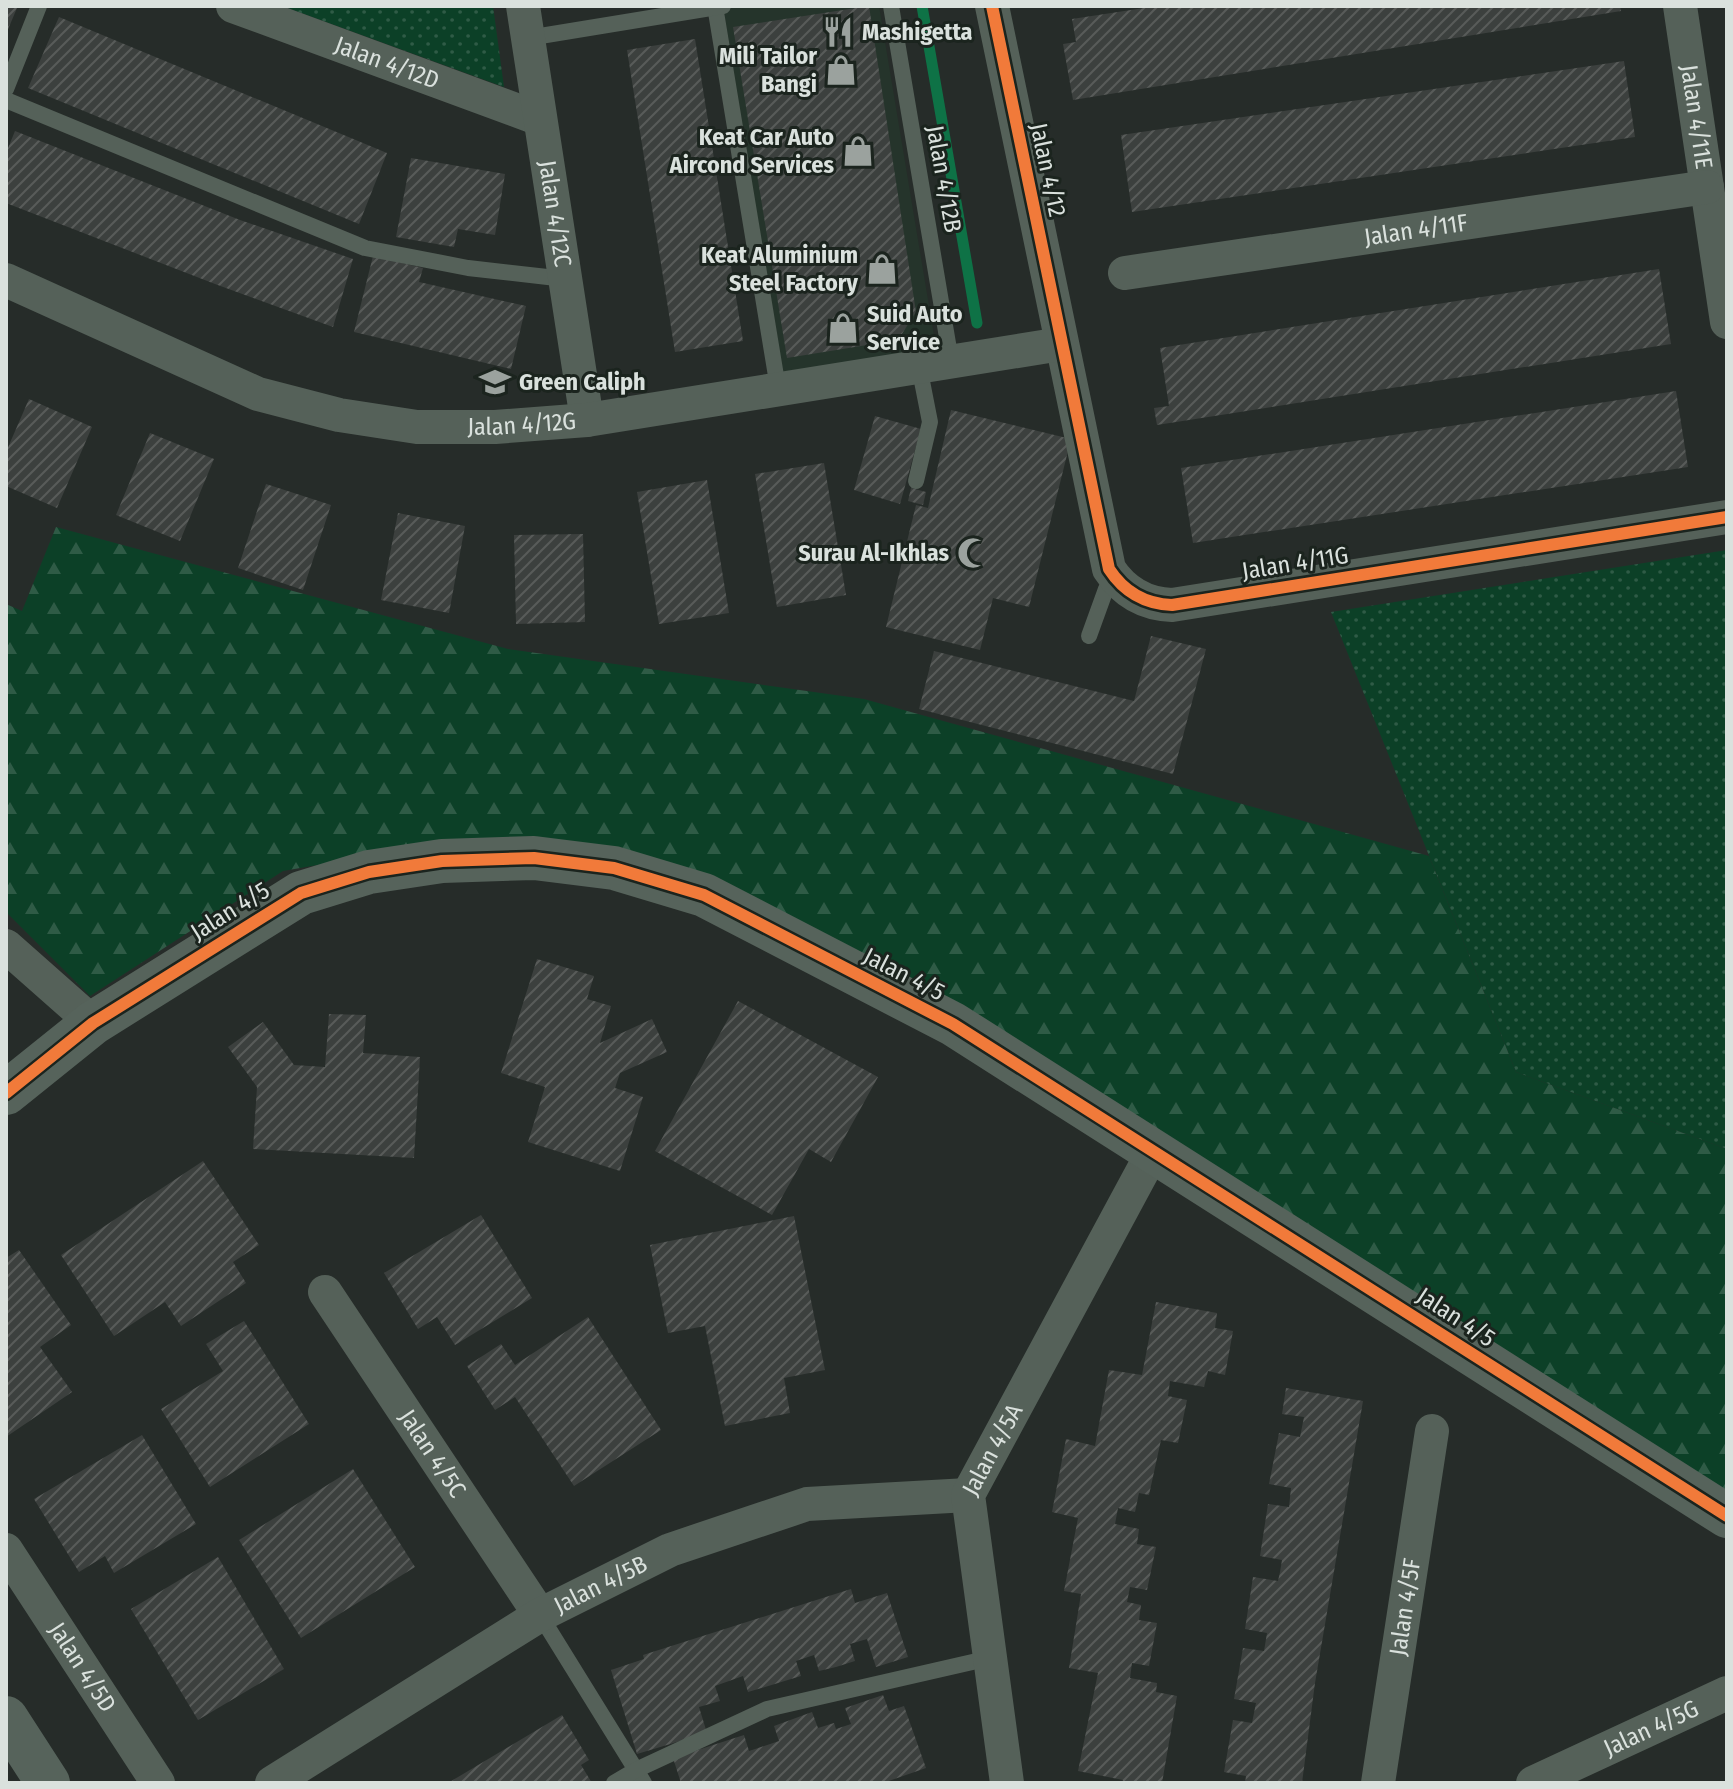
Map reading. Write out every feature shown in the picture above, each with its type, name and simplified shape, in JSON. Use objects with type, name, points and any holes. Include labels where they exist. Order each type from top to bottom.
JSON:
[{"type":"street","name":"Jalan 4/12D","points":[[233,6],[540,119]]},
{"type":"street","name":"Jalan 4/12","points":[[992,6],[1061,344]]},
{"type":"street","name":"Jalan 4/11E","points":[[1680,6],[1727,322]]},
{"type":"street","name":"Jalan 4/12C","points":[[525,22],[587,420]]},
{"type":"street","name":"Jalan 4/11F","points":[[1125,273],[1707,187]]},
{"type":"street","name":"Jalan 4/12G","points":[[6,280],[258,394],[339,415],[417,427],[495,427],[587,420],[1061,344]]},
{"type":"street","points":[[1061,344],[1109,569],[1118,583]]},
{"type":"street","name":"Jalan 4/11G","points":[[1118,583],[1153,604],[1172,605],[1727,517]]},
{"type":"street","name":"Jalan 4/5","points":[[6,1093],[93,1023],[301,893],[369,872],[442,861],[548,859],[614,868],[704,895],[953,1024],[1727,1516]]},
{"type":"street","points":[[6,946],[93,1023]]},
{"type":"street","name":"Jalan 4/5A","points":[[1007,1783],[968,1495],[1154,1150]]},
{"type":"street","name":"Jalan 4/5C","points":[[325,1292],[540,1615]]},
{"type":"street","name":"Jalan 4/5F","points":[[1378,1783],[1432,1431]]},
{"type":"street","name":"Jalan 4/5B","points":[[272,1783],[540,1615],[670,1550],[807,1504],[968,1495]]},
{"type":"street","name":"Jalan 4/5D","points":[[6,1550],[158,1783]]},
{"type":"street","name":"Jalan 4/5G","points":[[1533,1783],[1727,1693]]},
{"type":"street","points":[[6,1718],[48,1783]]},
{"type":"lane","points":[[6,89],[39,6]]},
{"type":"lane","points":[[525,22],[718,6],[778,388]]},
{"type":"lane","name":"Jalan 4/12B","points":[[891,6],[935,364],[930,422],[916,481]]},
{"type":"lane","points":[[6,100],[365,248],[468,268],[565,279]]},
{"type":"lane","points":[[1089,636],[1106,589],[1118,583]]},
{"type":"lane","points":[[540,1615],[640,1776]]},
{"type":"lane","points":[[614,1783],[640,1776],[767,1709],[990,1658]]},
{"type":"shaded area","points":[[723,6],[879,6],[936,348],[783,373]]},
{"type":"green space","points":[[282,6],[493,6],[504,87]]},
{"type":"green space","points":[[56,527],[508,649],[864,699],[1429,856],[1516,1072],[1727,1149],[1727,1493],[653,860],[473,838],[283,871],[90,996],[6,912],[6,604],[22,611]]},
{"type":"green space","points":[[1727,550],[1727,1149],[1516,1072],[1331,612]]},
{"type":"building","points":[[6,6],[17,8],[6,34]]},
{"type":"building","points":[[869,6],[916,312],[898,340],[787,358],[733,27]]},
{"type":"building","points":[[1157,6],[1620,6],[1621,11],[1073,100],[1063,44],[1076,42],[1072,19]]},
{"type":"building","points":[[59,17],[387,153],[359,224],[28,88]]},
{"type":"building","points":[[695,39],[743,341],[675,352],[627,50]]},
{"type":"building","points":[[1624,61],[1635,137],[1132,212],[1121,135]]},
{"type":"building","points":[[15,131],[240,220],[353,259],[333,327],[6,203],[6,153]]},
{"type":"building","points":[[411,158],[505,174],[495,235],[458,229],[454,247],[396,237]]},
{"type":"building","points":[[373,256],[423,268],[419,282],[526,306],[511,369],[354,332]]},
{"type":"building","points":[[1659,269],[1671,344],[1157,425],[1154,408],[1169,406],[1160,348]]},
{"type":"building","points":[[1676,391],[1688,467],[1193,543],[1181,468]]},
{"type":"building","points":[[29,399],[92,427],[57,508],[6,486],[6,452]]},
{"type":"building","name":"Surau Al-Ikhlas","points":[[951,410],[1071,439],[1029,607],[993,598],[980,650],[886,627],[916,505],[928,508]]},
{"type":"building","points":[[875,416],[921,429],[900,504],[854,490]]},
{"type":"building","points":[[150,433],[214,459],[180,541],[116,515]]},
{"type":"building","points":[[824,463],[846,595],[777,607],[755,474]]},
{"type":"building","points":[[707,480],[729,613],[659,624],[637,492]]},
{"type":"building","points":[[266,484],[331,505],[303,590],[238,568]]},
{"type":"building","points":[[911,488],[926,492],[923,505],[908,501]]},
{"type":"building","points":[[398,513],[465,526],[449,613],[381,600]]},
{"type":"building","points":[[583,534],[585,622],[516,624],[514,535]]},
{"type":"building","points":[[1151,636],[1206,649],[1173,774],[919,709],[934,651],[1134,701]]},
{"type":"building","points":[[537,959],[594,976],[587,999],[611,1006],[600,1043],[652,1019],[667,1052],[620,1073],[615,1088],[643,1097],[620,1171],[528,1142],[545,1087],[501,1073]]},
{"type":"building","points":[[738,1001],[878,1077],[831,1162],[809,1149],[772,1215],[655,1151]]},
{"type":"building","points":[[329,1014],[366,1015],[363,1053],[420,1057],[414,1158],[253,1149],[257,1087],[228,1047],[263,1022],[294,1065],[325,1067]]},
{"type":"building","points":[[203,1161],[259,1245],[233,1262],[246,1283],[181,1326],[165,1302],[114,1336],[61,1255]]},
{"type":"building","points":[[481,1215],[532,1298],[455,1345],[437,1317],[418,1329],[384,1273]]},
{"type":"building","points":[[794,1216],[825,1370],[784,1378],[790,1413],[725,1426],[705,1326],[668,1333],[650,1245]]},
{"type":"building","points":[[19,1250],[71,1325],[40,1347],[72,1392],[6,1437],[6,1258]]},
{"type":"building","points":[[1156,1302],[1217,1313],[1215,1328],[1233,1331],[1225,1375],[1208,1371],[1204,1387],[1170,1381],[1168,1396],[1187,1400],[1178,1443],[1161,1440],[1149,1495],[1139,1493],[1135,1512],[1118,1508],[1115,1524],[1139,1529],[1137,1544],[1156,1547],[1147,1590],[1130,1587],[1127,1602],[1141,1605],[1139,1620],[1157,1623],[1149,1666],[1132,1663],[1130,1678],[1157,1683],[1156,1692],[1177,1696],[1162,1783],[1122,1783],[1123,1780],[1078,1771],[1098,1673],[1069,1668],[1081,1594],[1064,1591],[1078,1518],[1052,1512],[1066,1439],[1095,1446],[1109,1370],[1142,1375]]},
{"type":"building","points":[[588,1317],[661,1430],[574,1486],[515,1397],[495,1410],[467,1366],[501,1344],[515,1365]]},
{"type":"building","points":[[244,1321],[309,1424],[210,1487],[161,1409],[223,1371],[206,1344]]},
{"type":"building","points":[[1286,1388],[1363,1401],[1315,1683],[1302,1783],[1245,1783],[1246,1776],[1224,1772],[1233,1720],[1252,1723],[1256,1703],[1234,1699],[1243,1648],[1264,1651],[1267,1633],[1245,1629],[1253,1577],[1278,1581],[1282,1560],[1260,1556],[1268,1504],[1289,1507],[1291,1488],[1269,1484],[1279,1433],[1300,1437],[1304,1417],[1282,1414]]},
{"type":"building","points":[[142,1435],[196,1524],[114,1573],[105,1556],[79,1572],[34,1499]]},
{"type":"building","points":[[353,1469],[415,1567],[301,1638],[239,1540]]},
{"type":"building","points":[[218,1557],[284,1669],[198,1720],[131,1609]]},
{"type":"building","points":[[851,1589],[855,1603],[887,1593],[908,1657],[876,1667],[867,1639],[850,1644],[855,1661],[836,1667],[819,1671],[814,1655],[796,1661],[801,1676],[748,1692],[743,1676],[715,1686],[720,1701],[699,1707],[707,1733],[637,1754],[611,1670],[644,1659],[643,1655]]},
{"type":"building","points":[[883,1695],[889,1711],[904,1706],[926,1768],[883,1783],[681,1783],[673,1758],[744,1735],[749,1751],[779,1741],[774,1726],[812,1712],[818,1728],[834,1723],[836,1729],[851,1724],[845,1708]]},
{"type":"building","points":[[562,1715],[589,1760],[581,1765],[592,1783],[448,1783]]},
{"type":"waterway","points":[[922,6],[977,323]]},
{"type":"cycle path","points":[[992,6],[1109,569],[1128,590],[1144,599],[1172,605],[1727,517]]},
{"type":"cycle path","points":[[6,1093],[93,1023],[301,893],[369,872],[442,861],[534,858],[614,868],[704,895],[953,1024],[1727,1516]]},
{"type":"place","name":"Mashigetta","points":[[838,32]]},
{"type":"place","name":"Mili Tailor Bangi","points":[[841,70]]},
{"type":"place","name":"Keat Car Auto Aircond Services","points":[[858,151]]},
{"type":"place","name":"Keat Aluminium Steel Factory","points":[[882,269]]},
{"type":"place","name":"Suid Auto Service","points":[[843,328]]},
{"type":"place","name":"Green Caliph","points":[[495,382]]},
{"type":"place","name":"Surau Al-Ikhlas","points":[[973,553]]}]
